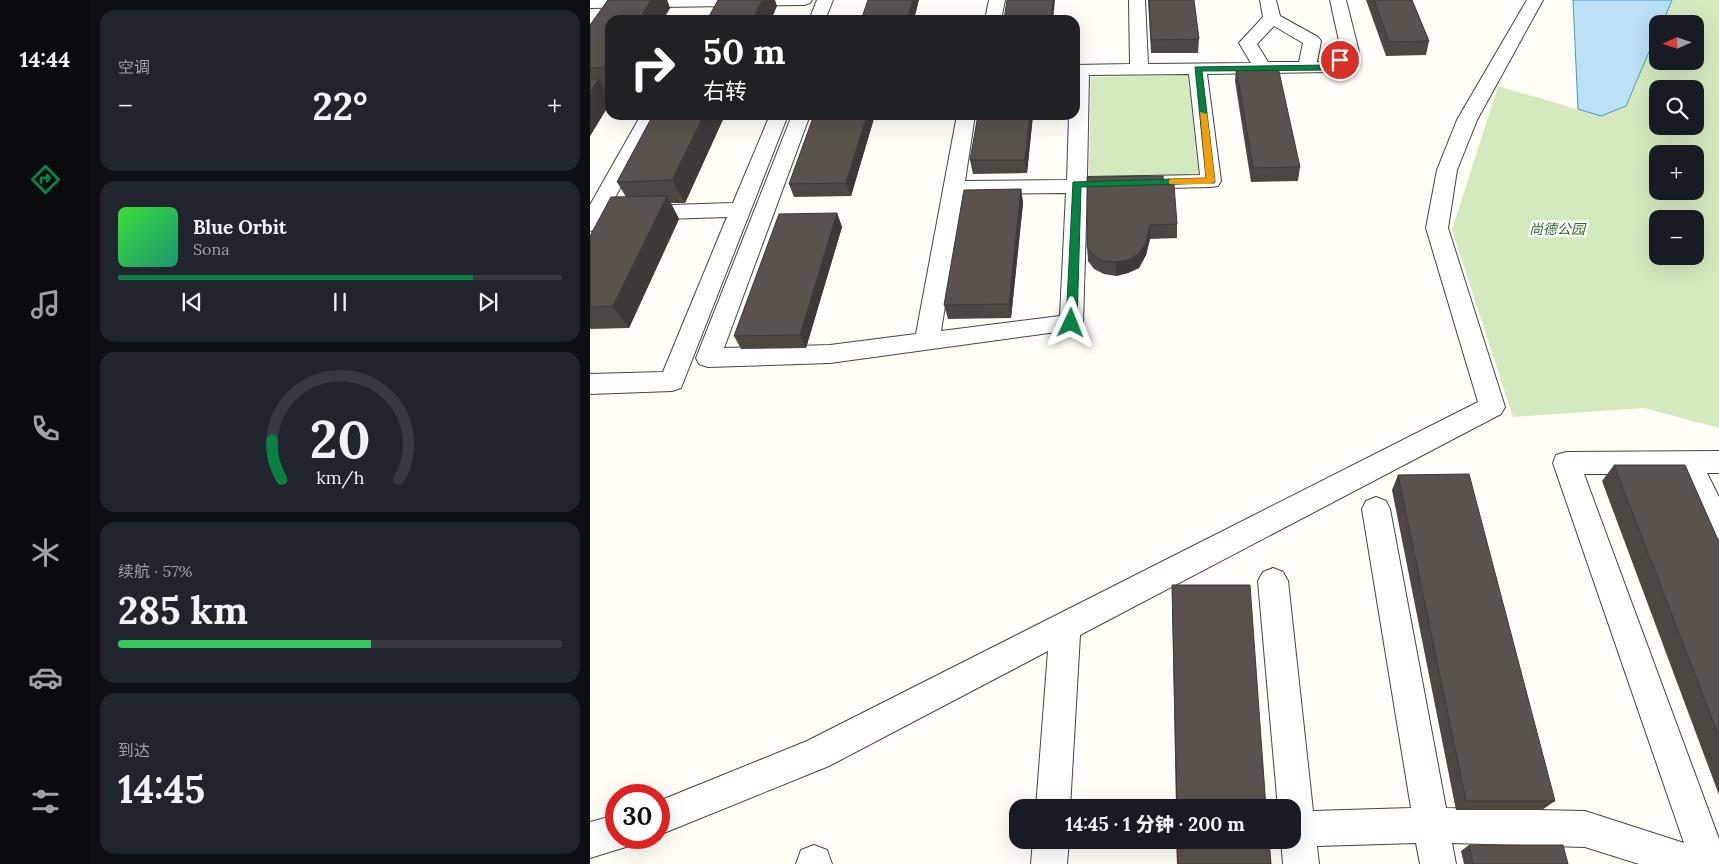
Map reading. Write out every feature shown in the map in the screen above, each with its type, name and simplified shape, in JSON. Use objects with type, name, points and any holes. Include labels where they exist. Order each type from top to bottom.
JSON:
[{"type":"street","points":[[601,5],[804,0]]},
{"type":"street","points":[[819,15],[825,0]]},
{"type":"street","points":[[994,15],[997,0]]},
{"type":"street","points":[[1137,0],[1139,70]]},
{"type":"street","points":[[1268,0],[1272,18],[1312,41],[1307,68]]},
{"type":"street","points":[[1080,70],[1330,67],[1350,52],[1338,0]]},
{"type":"street","points":[[670,814],[817,754],[1492,407],[1437,228],[1447,170],[1467,120],[1535,0]]},
{"type":"street","points":[[707,15],[714,1]]},
{"type":"street","points":[[1263,68],[1248,44],[1272,18]]},
{"type":"street","points":[[954,188],[1211,181],[1198,69]]},
{"type":"street","points":[[590,96],[605,96]]},
{"type":"street","points":[[592,220],[647,120]]},
{"type":"street","points":[[590,384],[672,381],[777,120]]},
{"type":"street","points":[[798,120],[708,358],[830,354],[1071,323],[1077,120]]},
{"type":"street","points":[[927,341],[965,120]]},
{"type":"street","points":[[592,220],[741,210]]},
{"type":"street","points":[[1710,864],[1566,463],[1719,462]]},
{"type":"street","points":[[1689,463],[1719,527]]},
{"type":"street","points":[[1376,509],[1438,864]]},
{"type":"street","points":[[1273,581],[1294,799]]},
{"type":"street","points":[[1054,799],[1065,626]]},
{"type":"street","points":[[1301,829],[1431,825],[1585,829],[1695,864]]},
{"type":"street","points":[[590,840],[605,836]]},
{"type":"street","points":[[1049,864],[1050,849]]},
{"type":"street","points":[[1299,849],[1301,864]]},
{"type":"green space","name":"尚德公园","points":[[1672,0],[1719,0],[1719,428],[1644,408],[1513,417],[1452,230],[1498,86],[1601,116],[1626,106],[1649,52],[1649,70],[1704,70],[1704,15],[1666,15]]},
{"type":"green space","points":[[1188,75],[1199,175],[1089,177],[1091,77]]},
{"type":"water","points":[[1573,0],[1672,0],[1666,15],[1649,15],[1649,52],[1626,106],[1601,116],[1578,109]]},
{"type":"building","points":[[608,0],[651,0],[642,15],[605,15],[605,67],[590,68],[590,25]]},
{"type":"building","points":[[718,0],[762,0],[754,15],[710,15]]},
{"type":"building","points":[[868,0],[913,0],[908,15],[863,15]]},
{"type":"building","points":[[1007,0],[1053,0],[1052,15],[1005,15]]},
{"type":"building","points":[[1149,0],[1194,0],[1199,39],[1151,40]]},
{"type":"building","points":[[1374,0],[1412,0],[1429,41],[1389,42]]},
{"type":"building","points":[[1236,67],[1278,67],[1300,167],[1253,168]]},
{"type":"building","points":[[590,79],[599,79],[590,92]]},
{"type":"building","points":[[650,120],[702,120],[672,180],[617,182]]},
{"type":"building","points":[[812,120],[865,120],[846,183],[789,184]]},
{"type":"building","points":[[977,120],[1029,120],[1025,160],[970,160]]},
{"type":"building","points":[[1163,176],[1164,185],[1174,185],[1177,224],[1150,225],[1146,242],[1139,254],[1128,260],[1116,262],[1103,261],[1093,255],[1087,247],[1087,177]]},
{"type":"building","points":[[1021,189],[1009,304],[944,305],[964,190]]},
{"type":"building","points":[[667,196],[613,306],[590,307],[590,236],[611,197]]},
{"type":"building","points":[[837,213],[800,335],[734,336],[779,214]]},
{"type":"building","points":[[1614,465],[1685,465],[1719,542],[1719,737]]},
{"type":"building","points":[[1469,474],[1555,801],[1466,801],[1398,475]]},
{"type":"building","points":[[1172,585],[1250,585],[1265,799],[1177,799]]},
{"type":"building","points":[[1469,845],[1563,845],[1568,864],[1473,864]]},
{"type":"building","points":[[1177,849],[1270,849],[1271,864],[1178,864]]},
{"type":"slow traffic","points":[[1172,182],[1211,181],[1203,114]]},
{"type":"route","points":[[1071,323],[1076,184],[1211,181],[1198,69],[1330,67],[1340,60]]}]
